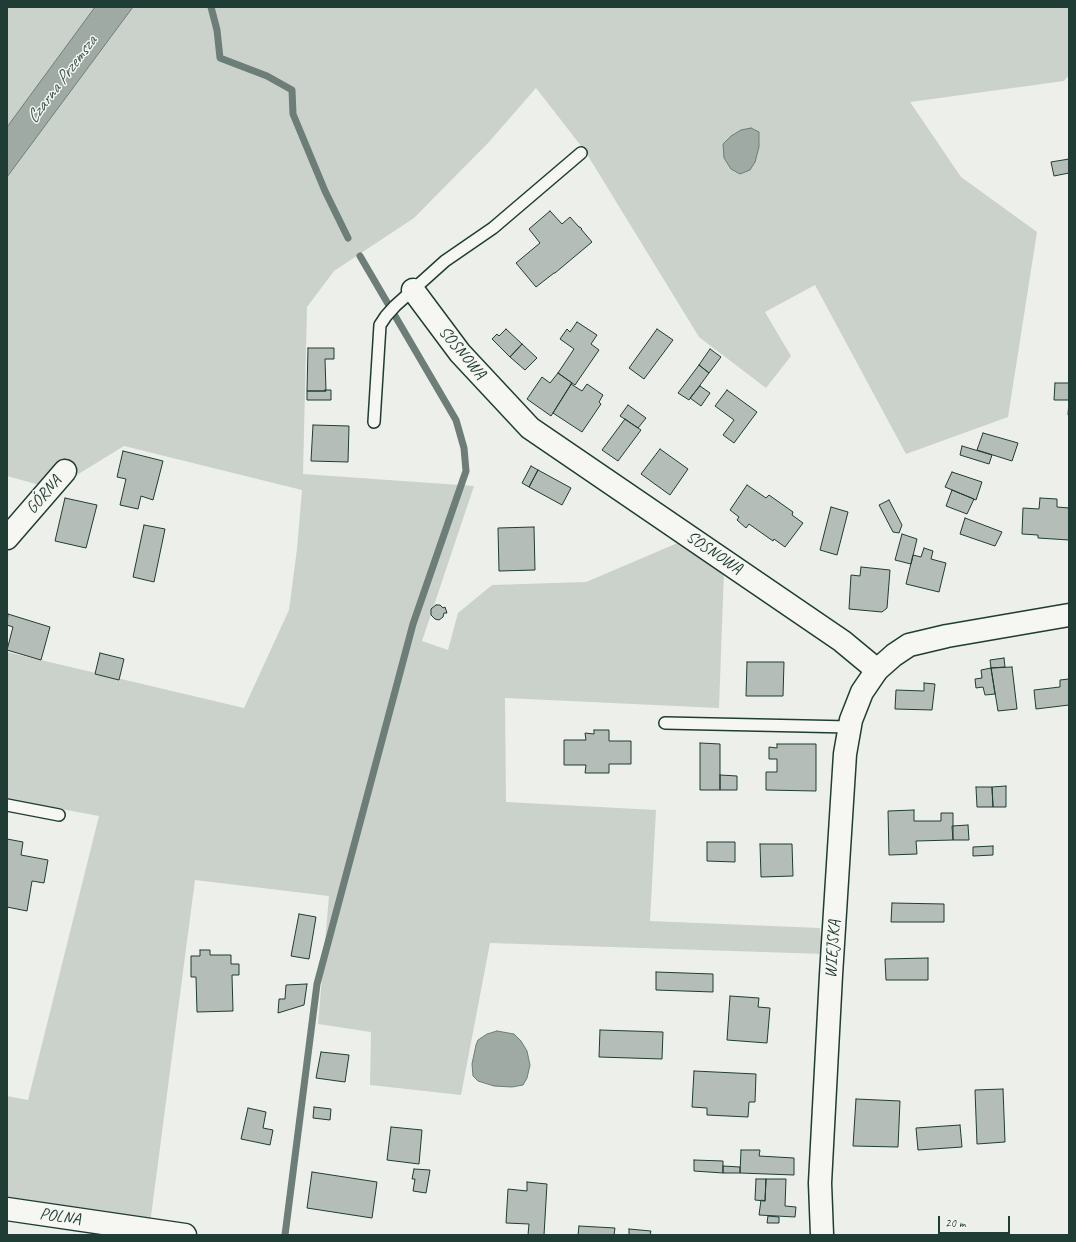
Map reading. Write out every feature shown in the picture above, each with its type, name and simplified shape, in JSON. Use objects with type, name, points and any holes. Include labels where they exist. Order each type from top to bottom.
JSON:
[{"type":"street","name":"SOSNOWA","points":[[413,290],[460,353],[530,428],[842,641],[877,670]]},
{"type":"street","name":"GÓRNA","points":[[7,538],[65,471]]},
{"type":"street","points":[[877,670],[894,655],[909,645],[947,636],[1069,615]]},
{"type":"street","name":"WIEJSKA","points":[[822,1235],[820,1183],[829,1007],[845,754],[851,720],[862,692],[877,670]]},
{"type":"street","name":"POLNA","points":[[7,1209],[185,1235]]},
{"type":"lane","points":[[374,422],[380,325],[386,316],[445,260],[493,228],[581,154]]},
{"type":"lane","points":[[665,723],[850,727]]},
{"type":"lane","points":[[7,805],[59,815]]},
{"type":"shaded area","points":[[7,7],[95,7],[7,127]]},
{"type":"shaded area","points":[[133,7],[1069,7],[1069,75],[1064,81],[910,102],[961,177],[1037,232],[1008,417],[906,454],[815,285],[765,312],[791,356],[766,388],[699,337],[585,151],[536,88],[489,142],[414,218],[334,271],[307,307],[303,474],[474,486],[422,641],[448,650],[458,613],[492,585],[586,582],[680,542],[724,571],[719,708],[505,698],[506,802],[656,810],[650,921],[820,928],[823,954],[490,943],[461,1095],[370,1085],[371,1032],[318,1024],[329,896],[195,880],[150,1224],[7,1200],[7,1096],[28,1100],[99,816],[7,799],[7,652],[244,708],[289,610],[297,549],[302,490],[124,446],[54,489],[7,476],[7,177]]},
{"type":"water","name":"Czarna Przemsza","points":[[95,7],[133,7],[7,177],[7,127]]},
{"type":"water","points":[[751,128],[759,132],[759,147],[755,162],[750,170],[740,174],[731,169],[724,158],[723,144],[731,136],[741,130]]},
{"type":"water","points":[[497,1031],[514,1034],[521,1041],[527,1051],[530,1065],[527,1078],[523,1085],[512,1087],[494,1086],[478,1081],[473,1076],[472,1064],[478,1040],[487,1034]]},
{"type":"building","points":[[1069,159],[1069,173],[1054,176],[1051,162]]},
{"type":"building","points":[[550,211],[562,224],[570,217],[592,242],[536,287],[516,263],[540,243],[529,229]]},
{"type":"building","points":[[577,322],[597,335],[591,344],[599,350],[575,385],[558,373],[574,349],[560,339],[567,329],[570,332]]},
{"type":"building","points":[[506,329],[522,344],[510,357],[492,339],[497,334],[499,336]]},
{"type":"building","points":[[657,329],[673,340],[644,379],[629,368]]},
{"type":"building","points":[[522,344],[537,358],[525,370],[510,357]]},
{"type":"building","points":[[308,348],[334,348],[334,359],[325,359],[326,391],[307,391]]},
{"type":"building","points":[[710,349],[721,357],[709,373],[699,365]]},
{"type":"building","points":[[699,365],[709,373],[689,400],[678,393]]},
{"type":"building","points":[[558,373],[572,383],[551,416],[527,399],[542,377],[550,383]]},
{"type":"building","points":[[1055,383],[1069,383],[1069,400],[1054,400]]},
{"type":"building","points":[[571,384],[582,391],[587,384],[603,395],[599,402],[601,404],[582,432],[553,413]]},
{"type":"building","points":[[700,386],[710,393],[701,406],[690,398]]},
{"type":"building","points":[[325,390],[331,390],[331,400],[307,400],[307,391],[326,391]]},
{"type":"building","points":[[727,390],[757,412],[734,443],[723,435],[734,420],[715,406]]},
{"type":"building","points":[[628,405],[646,418],[638,428],[620,416]]},
{"type":"building","points":[[625,419],[641,430],[618,461],[602,450]]},
{"type":"building","points":[[313,425],[349,426],[348,462],[311,461]]},
{"type":"building","points":[[983,433],[1018,443],[1012,461],[977,450]]},
{"type":"building","points":[[962,446],[992,455],[989,464],[960,455]]},
{"type":"building","points":[[660,449],[688,469],[670,495],[641,474]]},
{"type":"building","points":[[123,451],[163,461],[153,500],[141,496],[138,509],[120,505],[126,479],[117,477]]},
{"type":"building","points":[[531,466],[538,470],[529,487],[522,483]]},
{"type":"building","points":[[538,470],[571,488],[562,505],[529,487]]},
{"type":"building","points":[[952,472],[982,482],[976,500],[945,487]]},
{"type":"building","points":[[747,485],[766,498],[769,495],[793,512],[792,515],[803,523],[785,547],[774,539],[773,541],[749,524],[746,528],[737,520],[739,517],[730,510]]},
{"type":"building","points":[[952,490],[974,499],[967,514],[946,506]]},
{"type":"building","points":[[65,498],[97,505],[86,548],[55,541]]},
{"type":"building","points":[[1040,498],[1057,499],[1057,507],[1069,508],[1069,540],[1038,538],[1038,535],[1022,534],[1023,508],[1039,509]]},
{"type":"building","points":[[889,500],[902,525],[899,533],[893,532],[879,505]]},
{"type":"building","points":[[831,507],[848,512],[837,555],[820,550]]},
{"type":"building","points":[[965,518],[1002,532],[995,546],[960,534]]},
{"type":"building","points":[[144,525],[165,529],[154,582],[133,577]]},
{"type":"building","points":[[534,527],[535,570],[499,571],[498,528]]},
{"type":"building","points":[[902,534],[917,539],[911,564],[895,560]]},
{"type":"building","points":[[924,548],[933,551],[931,559],[946,563],[939,592],[906,584],[913,555],[921,557]]},
{"type":"building","points":[[861,567],[890,570],[887,608],[882,612],[849,609],[851,575],[860,576]]},
{"type":"building","points":[[436,605],[440,605],[443,608],[445,607],[447,613],[444,613],[443,617],[439,620],[435,619],[431,615],[431,609]]},
{"type":"building","points":[[8,614],[50,627],[41,660],[7,650],[13,627],[7,625]]},
{"type":"building","points":[[100,653],[124,659],[119,680],[95,674]]},
{"type":"building","points":[[1004,658],[1005,667],[991,668],[990,660]]},
{"type":"building","points":[[747,662],[784,662],[783,696],[746,696]]},
{"type":"building","points":[[1012,667],[1017,709],[998,711],[991,668]]},
{"type":"building","points":[[991,668],[995,694],[985,695],[983,687],[976,688],[975,679],[982,678],[981,670]]},
{"type":"building","points":[[1069,679],[1069,705],[1036,709],[1034,690],[1060,687],[1060,680]]},
{"type":"building","points":[[924,683],[935,684],[932,710],[895,709],[896,690],[924,691]]},
{"type":"building","points":[[594,730],[609,730],[609,741],[631,741],[631,764],[609,764],[609,773],[585,773],[586,765],[564,765],[564,740],[586,740],[585,733],[594,734]]},
{"type":"building","points":[[700,743],[720,744],[720,790],[700,790]]},
{"type":"building","points":[[777,744],[816,744],[816,791],[766,790],[766,772],[777,772],[777,759],[769,759],[769,747],[777,748]]},
{"type":"building","points":[[720,775],[737,776],[737,790],[720,790]]},
{"type":"building","points":[[1006,786],[1006,807],[993,807],[992,787]]},
{"type":"building","points":[[976,787],[992,787],[993,807],[977,807]]},
{"type":"building","points":[[914,810],[914,821],[941,821],[941,813],[953,813],[953,840],[916,841],[917,854],[889,855],[888,811]]},
{"type":"building","points":[[968,825],[969,840],[953,840],[952,826]]},
{"type":"building","points":[[7,839],[23,842],[21,855],[48,860],[44,883],[32,881],[27,911],[7,907]]},
{"type":"building","points":[[707,842],[735,842],[735,862],[707,861]]},
{"type":"building","points":[[760,844],[792,844],[793,876],[761,877]]},
{"type":"building","points":[[993,846],[993,855],[973,856],[973,847]]},
{"type":"building","points":[[892,903],[944,904],[944,922],[891,922]]},
{"type":"building","points":[[299,914],[316,917],[309,959],[291,956]]},
{"type":"building","points":[[200,950],[210,950],[210,955],[231,955],[231,964],[239,964],[239,975],[232,975],[233,1011],[197,1012],[196,977],[191,977],[191,956],[200,956]]},
{"type":"building","points":[[928,958],[928,980],[886,980],[885,959]]},
{"type":"building","points":[[656,972],[713,974],[713,992],[656,990]]},
{"type":"building","points":[[307,984],[304,1005],[278,1013],[279,999],[285,999],[286,985]]},
{"type":"building","points":[[730,996],[759,998],[758,1007],[770,1008],[767,1043],[727,1040]]},
{"type":"building","points":[[600,1030],[663,1032],[662,1059],[599,1057]]},
{"type":"building","points":[[321,1052],[349,1055],[345,1082],[316,1078]]},
{"type":"building","points":[[694,1071],[756,1074],[755,1102],[749,1102],[748,1117],[707,1115],[707,1108],[692,1107]]},
{"type":"building","points":[[1003,1089],[1005,1142],[977,1144],[975,1090]]},
{"type":"building","points":[[856,1099],[900,1101],[898,1147],[853,1146]]},
{"type":"building","points":[[314,1107],[331,1109],[330,1120],[313,1118]]},
{"type":"building","points":[[248,1108],[266,1112],[263,1128],[273,1130],[270,1145],[241,1139]]},
{"type":"building","points":[[960,1125],[962,1147],[918,1150],[916,1128]]},
{"type":"building","points":[[391,1127],[422,1130],[419,1164],[387,1160]]},
{"type":"building","points":[[741,1150],[760,1150],[759,1156],[794,1158],[794,1175],[740,1173]]},
{"type":"building","points":[[694,1160],[723,1161],[723,1173],[694,1171]]},
{"type":"building","points":[[723,1166],[740,1167],[740,1173],[723,1173]]},
{"type":"building","points":[[414,1169],[430,1170],[426,1193],[413,1191],[415,1179],[412,1179]]},
{"type":"building","points":[[312,1172],[377,1182],[372,1218],[307,1208]]},
{"type":"building","points":[[756,1179],[766,1179],[765,1201],[755,1200]]},
{"type":"building","points":[[766,1179],[786,1179],[785,1206],[796,1207],[795,1217],[759,1215],[761,1200],[765,1201]]},
{"type":"building","points":[[527,1182],[547,1184],[544,1235],[528,1235],[529,1224],[506,1223],[508,1189],[527,1191]]},
{"type":"building","points":[[768,1216],[779,1217],[779,1223],[767,1223]]},
{"type":"building","points":[[579,1226],[615,1228],[614,1235],[578,1235]]},
{"type":"building","points":[[629,1229],[651,1231],[650,1235],[629,1235]]},
{"type":"waterway","points":[[211,7],[217,30],[220,58],[267,76],[292,90],[293,114],[325,191],[348,238]]},
{"type":"waterway","points":[[285,1235],[317,984],[413,624],[466,471],[464,448],[456,420],[360,256]]}]
